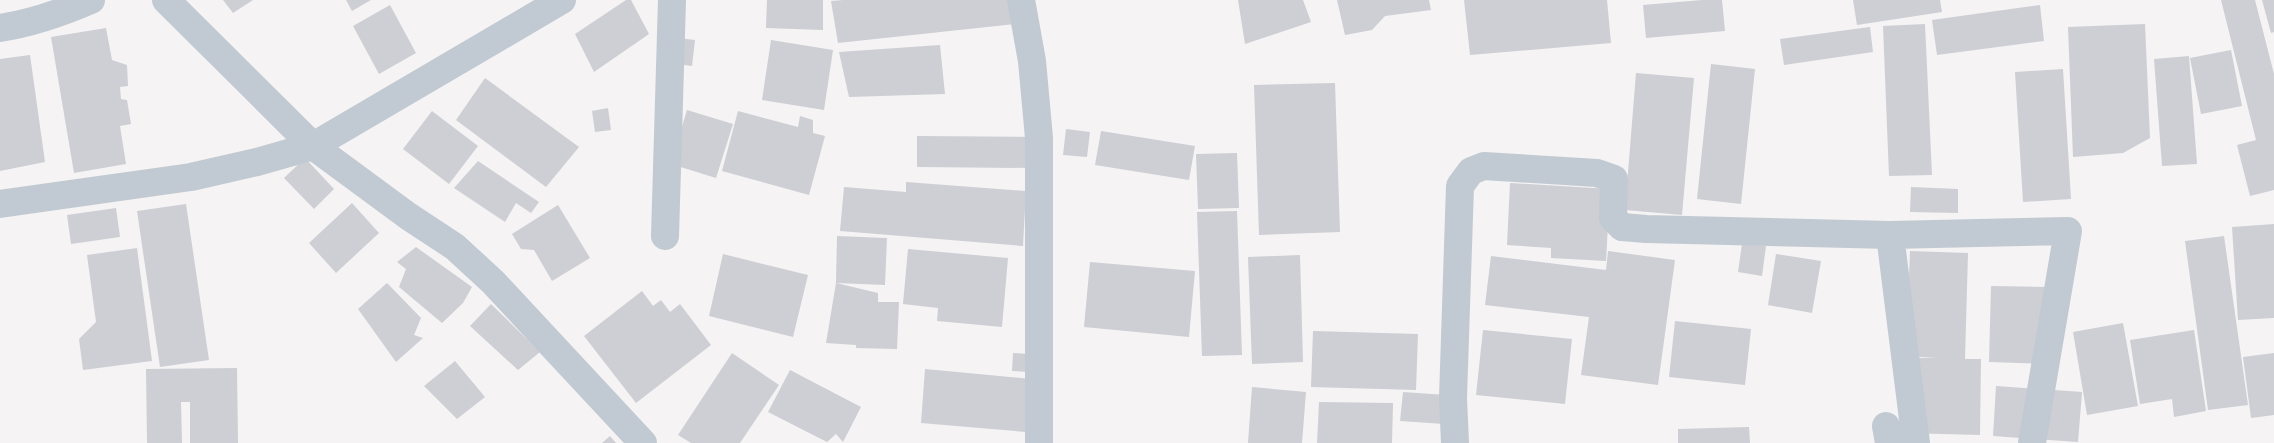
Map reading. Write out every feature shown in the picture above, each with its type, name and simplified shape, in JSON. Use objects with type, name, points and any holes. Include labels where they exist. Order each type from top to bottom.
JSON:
[{"type":"street","points":[[0,28],[55,16],[91,0]]},
{"type":"street","points":[[166,0],[313,146],[408,216],[455,247],[480,270],[562,354],[643,443]]},
{"type":"street","points":[[0,204],[191,177],[313,146],[562,0]]},
{"type":"street","points":[[665,236],[672,0]]},
{"type":"street","points":[[1021,0],[1032,61],[1039,138],[1039,443]]},
{"type":"street","points":[[1455,443],[1453,398],[1460,186],[1471,171],[1484,166],[1597,173],[1614,179],[1613,218],[1622,226],[1646,229],[1890,235],[2068,231],[2032,443]]},
{"type":"street","points":[[1890,235],[1916,443]]},
{"type":"building","points":[[223,0],[253,0],[233,13]]},
{"type":"building","points":[[346,0],[371,0],[352,11]]},
{"type":"building","points":[[626,0],[631,0],[649,34],[594,72],[575,34]]},
{"type":"building","points":[[767,0],[823,0],[823,30],[766,28]]},
{"type":"building","points":[[1007,0],[1015,24],[838,43],[831,1]]},
{"type":"building","points":[[1238,0],[1303,0],[1311,22],[1245,44]]},
{"type":"building","points":[[1337,0],[1429,0],[1431,10],[1385,16],[1372,30],[1345,35]]},
{"type":"building","points":[[1464,0],[1607,0],[1611,43],[1470,55]]},
{"type":"building","points":[[1722,0],[1725,31],[1646,38],[1643,5]]},
{"type":"building","points":[[1853,0],[1940,0],[1942,12],[1857,25]]},
{"type":"building","points":[[2221,0],[2255,0],[2274,74],[2274,190],[2250,196],[2237,145],[2256,140]]},
{"type":"building","points":[[2262,0],[2274,0],[2274,32],[2271,33]]},
{"type":"building","points":[[390,5],[416,53],[379,74],[353,26]]},
{"type":"building","points":[[2040,5],[2044,41],[1937,55],[1932,20]]},
{"type":"building","points":[[1925,24],[1932,175],[1889,176],[1883,26]]},
{"type":"building","points":[[2145,24],[2150,138],[2123,153],[2073,157],[2068,27]]},
{"type":"building","points":[[1870,27],[1873,52],[1784,65],[1780,39]]},
{"type":"building","points":[[106,28],[112,60],[127,65],[128,86],[120,87],[121,99],[127,100],[131,124],[120,126],[126,164],[74,173],[51,37]]},
{"type":"building","points":[[678,38],[695,40],[692,66],[676,64]]},
{"type":"building","points":[[771,40],[833,50],[824,110],[762,100]]},
{"type":"building","points":[[940,45],[945,94],[849,97],[839,52]]},
{"type":"building","points":[[2231,50],[2242,106],[2201,114],[2190,58]]},
{"type":"building","points":[[30,55],[45,162],[0,171],[0,59]]},
{"type":"building","points":[[2189,56],[2197,164],[2162,166],[2154,59]]},
{"type":"building","points":[[1711,64],[1755,69],[1741,204],[1697,199]]},
{"type":"building","points":[[2063,69],[2071,199],[2023,202],[2015,72]]},
{"type":"building","points":[[1636,73],[1694,78],[1682,215],[1625,210]]},
{"type":"building","points":[[485,78],[579,147],[546,187],[456,120]]},
{"type":"building","points":[[1335,83],[1340,232],[1259,235],[1254,85]]},
{"type":"building","points":[[608,108],[611,130],[595,132],[592,111]]},
{"type":"building","points":[[687,110],[733,124],[716,178],[671,164]]},
{"type":"building","points":[[432,111],[478,146],[449,184],[403,149]]},
{"type":"building","points":[[738,111],[798,127],[800,116],[813,120],[813,133],[825,136],[809,195],[722,171]]},
{"type":"building","points":[[1066,129],[1090,132],[1087,157],[1063,155]]},
{"type":"building","points":[[1101,131],[1195,146],[1189,180],[1095,165]]},
{"type":"building","points":[[917,136],[1033,137],[1032,168],[917,167]]},
{"type":"building","points":[[1237,153],[1239,208],[1198,209],[1196,154]]},
{"type":"building","points":[[305,158],[334,189],[314,209],[284,178]]},
{"type":"building","points":[[478,161],[539,202],[531,213],[516,203],[505,222],[454,188]]},
{"type":"building","points":[[906,182],[1026,191],[1023,246],[840,231],[844,187],[906,192]]},
{"type":"building","points":[[1510,183],[1610,189],[1606,261],[1551,258],[1551,248],[1507,245]]},
{"type":"building","points":[[1911,187],[1958,189],[1958,213],[1910,212]]},
{"type":"building","points":[[352,203],[379,233],[336,273],[309,243]]},
{"type":"building","points":[[186,204],[209,360],[160,367],[137,211]]},
{"type":"building","points":[[558,205],[590,258],[552,281],[534,250],[521,249],[512,234]]},
{"type":"building","points":[[116,208],[120,237],[71,244],[67,215]]},
{"type":"building","points":[[1237,211],[1242,355],[1202,356],[1197,212]]},
{"type":"building","points":[[2274,224],[2274,318],[2238,320],[2232,227]]},
{"type":"building","points":[[837,236],[887,238],[885,285],[836,283]]},
{"type":"building","points":[[2224,236],[2248,405],[2208,410],[2185,241]]},
{"type":"building","points":[[1742,244],[1766,246],[1762,276],[1738,272]]},
{"type":"building","points":[[416,247],[472,287],[463,303],[442,323],[399,287],[406,269],[397,262]]},
{"type":"building","points":[[137,248],[152,361],[83,370],[79,339],[96,322],[87,255]]},
{"type":"building","points":[[908,249],[1008,258],[1002,327],[937,321],[938,308],[903,304]]},
{"type":"building","points":[[1608,251],[1675,260],[1658,385],[1581,375],[1589,317],[1485,305],[1491,256],[1606,270]]},
{"type":"building","points":[[1910,251],[1968,253],[1965,359],[1981,359],[1980,435],[1904,433],[1905,358],[1936,358],[1906,356]]},
{"type":"building","points":[[723,254],[808,275],[793,337],[709,316]]},
{"type":"building","points":[[1776,254],[1821,261],[1812,313],[1768,305]]},
{"type":"building","points":[[1300,255],[1303,362],[1252,364],[1248,257]]},
{"type":"building","points":[[1090,262],[1195,271],[1189,337],[1084,327]]},
{"type":"building","points":[[387,283],[421,318],[414,335],[423,338],[396,362],[358,309]]},
{"type":"building","points":[[836,283],[878,293],[878,302],[899,302],[897,349],[856,348],[856,345],[826,343]]},
{"type":"building","points":[[1991,286],[2047,287],[2045,364],[1989,362]]},
{"type":"building","points":[[642,291],[653,306],[661,300],[670,312],[680,304],[711,345],[636,403],[584,336]]},
{"type":"building","points":[[491,304],[540,352],[518,370],[470,326]]},
{"type":"building","points":[[1675,321],[1751,329],[1745,385],[1669,377]]},
{"type":"building","points":[[2123,323],[2138,406],[2087,415],[2073,332]]},
{"type":"building","points":[[1483,330],[1572,339],[1565,404],[1476,395]]},
{"type":"building","points":[[2194,330],[2206,411],[2174,417],[2172,399],[2140,404],[2130,340]]},
{"type":"building","points":[[1313,331],[1418,334],[1416,390],[1311,387]]},
{"type":"building","points":[[732,353],[779,385],[740,443],[691,443],[678,435]]},
{"type":"building","points":[[1013,353],[1031,354],[1030,372],[1012,371]]},
{"type":"building","points":[[2274,353],[2274,415],[2251,418],[2243,357]]},
{"type":"building","points":[[455,361],[485,397],[457,419],[424,386]]},
{"type":"building","points":[[237,368],[238,443],[190,443],[190,402],[181,402],[182,443],[147,443],[146,369]]},
{"type":"building","points":[[925,369],[1031,379],[1026,432],[921,423]]},
{"type":"building","points":[[790,370],[861,407],[843,442],[836,434],[827,442],[768,412]]},
{"type":"building","points":[[1996,386],[2082,392],[2078,442],[1993,436]]},
{"type":"building","points":[[1252,387],[1306,392],[1302,443],[1248,443]]},
{"type":"building","points":[[1403,392],[1446,395],[1444,424],[1400,421]]},
{"type":"building","points":[[1319,402],[1393,403],[1392,443],[1317,443]]},
{"type":"building","points":[[1749,427],[1750,443],[1678,443],[1678,429]]},
{"type":"building","points":[[610,436],[616,443],[602,443]]}]
